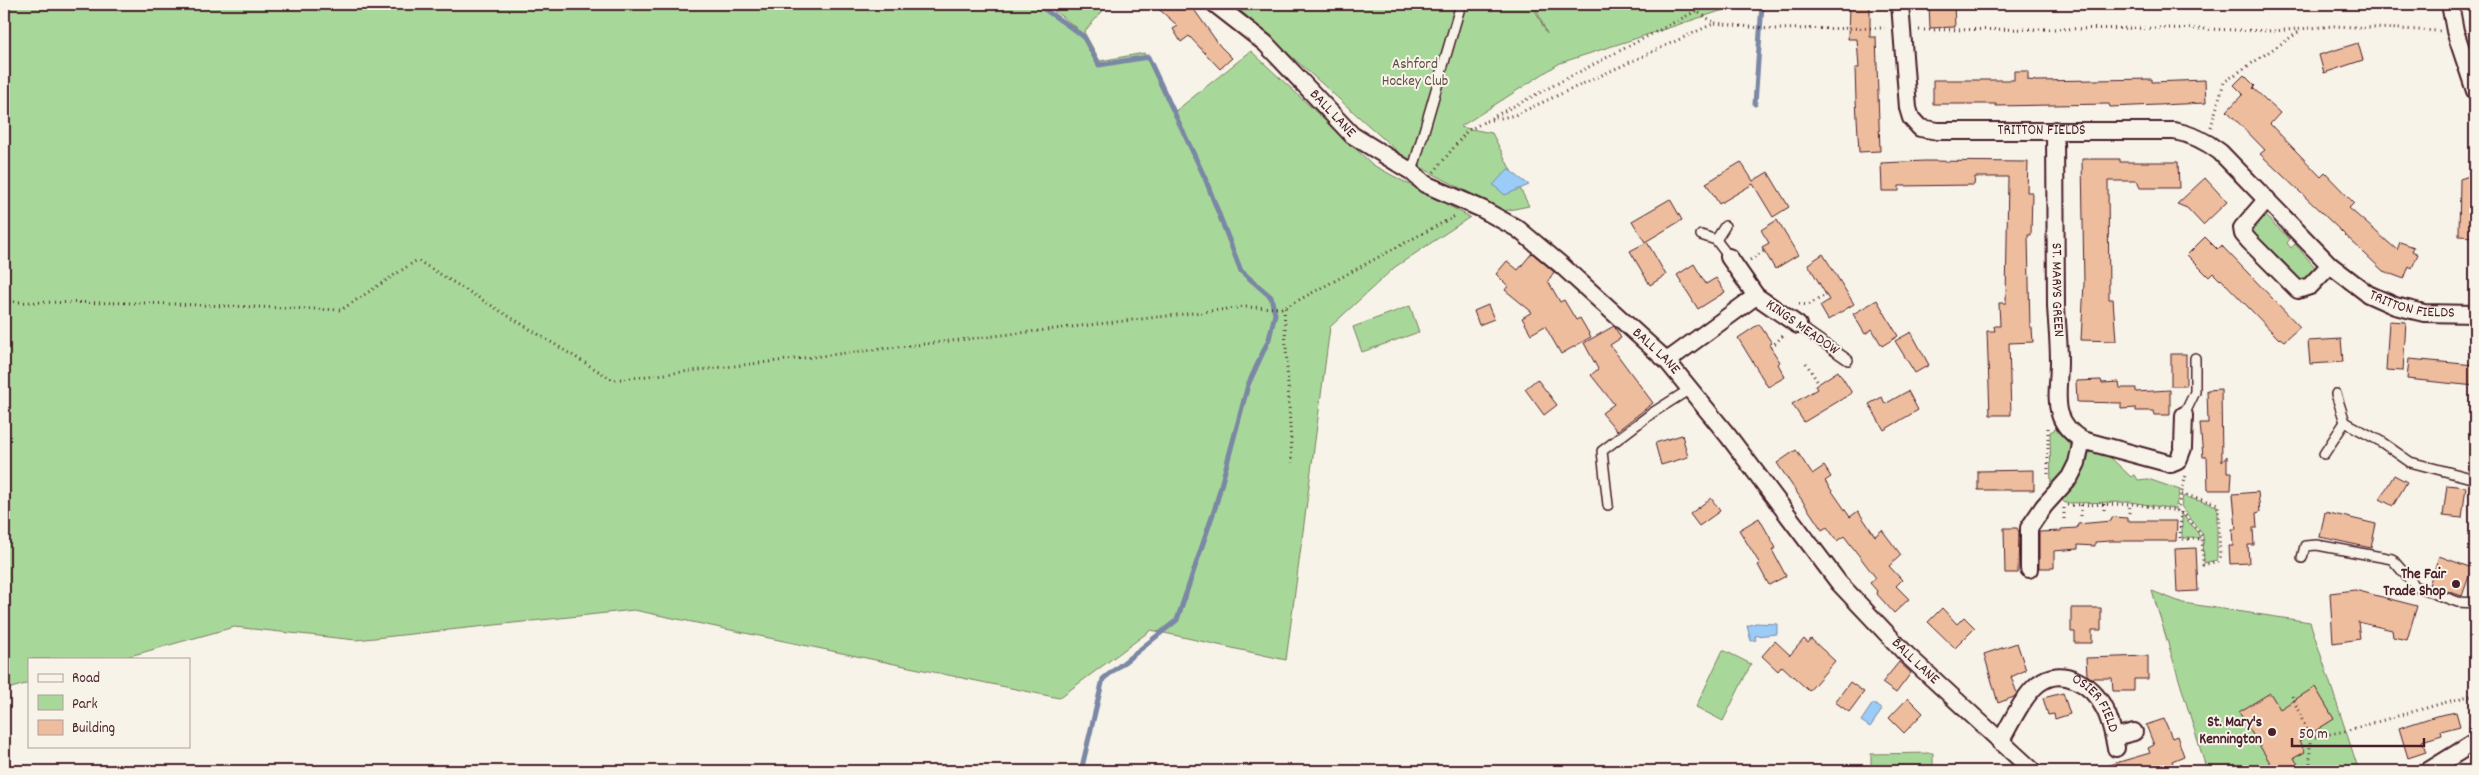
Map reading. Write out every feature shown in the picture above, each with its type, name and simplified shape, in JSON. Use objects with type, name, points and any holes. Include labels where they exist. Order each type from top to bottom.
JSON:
[{"type":"street","name":"BALL LANE","points":[[1215,4],[1264,43],[1352,135],[1412,172],[1425,184],[1474,206],[1518,229],[1560,264],[1667,361],[1839,584],[1907,655],[2033,771]]},
{"type":"street","name":"TRITTON FIELDS","points":[[1900,4],[1908,108],[1911,118],[1920,128],[1938,131],[2174,131],[2193,136],[2207,142],[2267,199],[2330,264],[2368,294],[2395,306],[2424,313],[2475,314]]},
{"type":"street","points":[[2450,4],[2455,31],[2475,92]]},
{"type":"street","name":"ST. MARYS GREEN","points":[[2055,130],[2056,306],[2059,329],[2057,386],[2059,415]]},
{"type":"street","points":[[2267,199],[2244,225],[2242,233],[2248,241],[2298,290],[2310,286],[2330,264]]},
{"type":"street","name":"KINGS MEADOW","points":[[1729,257],[1756,296],[1798,325]]},
{"type":"street","name":"KINGS MEADOW","points":[[1667,361],[1756,296]]},
{"type":"street","points":[[2059,415],[2070,432],[2082,440],[2161,463],[2174,464],[2179,460],[2183,448],[2184,415]]},
{"type":"street","points":[[2029,569],[2029,528],[2059,500],[2073,472],[2082,440]]},
{"type":"street","name":"OSIER FIELD","points":[[2000,742],[2033,688],[2046,679],[2060,676],[2075,679],[2095,696],[2106,711],[2114,743],[2134,732]]},
{"type":"street","points":[[2428,771],[2475,742]]},
{"type":"lane","points":[[1412,172],[1461,4]]},
{"type":"lane","points":[[1716,240],[1725,226]]},
{"type":"lane","points":[[1702,235],[1716,240],[1729,257]]},
{"type":"lane","name":"KINGS MEADOW","points":[[1798,325],[1848,360]]},
{"type":"lane","points":[[2184,415],[2194,392],[2195,358]]},
{"type":"lane","points":[[1608,505],[1602,451],[1690,389]]},
{"type":"lane","points":[[2336,394],[2345,422],[2380,441],[2410,462],[2475,478]]},
{"type":"lane","points":[[2324,454],[2345,422]]},
{"type":"lane","points":[[2302,558],[2305,546],[2317,545],[2392,559],[2416,587],[2458,602],[2475,603]]},
{"type":"path","points":[[1425,184],[1467,131],[1696,11],[1715,23],[1769,29],[1903,28],[2021,30],[2166,28],[2274,31],[2334,26],[2455,31]]},
{"type":"path","points":[[1486,121],[1515,115],[1715,23]]},
{"type":"path","points":[[2207,142],[2224,82],[2302,29]]},
{"type":"path","points":[[4,302],[144,303],[341,310],[417,260],[613,380],[1245,307],[1282,307],[1375,260],[1474,206]]},
{"type":"path","points":[[1794,302],[1801,306],[1808,305],[1826,295]]},
{"type":"path","points":[[1282,307],[1292,463]]},
{"type":"path","points":[[1806,363],[1819,384]]},
{"type":"path","points":[[2059,415],[2047,430],[2049,486],[2059,500],[2064,523]]},
{"type":"path","points":[[2187,472],[2179,511],[2180,539],[2202,539]]},
{"type":"path","points":[[2059,500],[2081,505],[2130,504],[2179,511],[2200,532],[2203,565],[2219,561],[2218,504],[2182,494]]},
{"type":"path","points":[[2104,504],[2104,514]]},
{"type":"path","points":[[2121,504],[2121,511]]},
{"type":"path","points":[[2129,513],[2130,504]]},
{"type":"path","points":[[2081,505],[2081,517]]},
{"type":"path","points":[[2310,738],[2345,731],[2475,694]]},
{"type":"path","points":[[2292,696],[2310,738],[2310,771]]},
{"type":"green space","points":[[4,4],[1036,4],[1077,28],[1045,4],[1109,4],[1084,32],[1100,61],[1144,53],[1173,113],[1251,51],[1373,165],[1470,217],[1395,267],[1330,327],[1286,660],[1151,630],[1059,698],[634,610],[356,640],[234,627],[123,658],[28,658],[28,683],[4,690]]},
{"type":"green space","name":"Ashford Hockey Club","points":[[1233,4],[1532,4],[1547,34],[1534,4],[1742,4],[1560,63],[1460,127],[1492,133],[1529,206],[1504,211],[1407,160]]},
{"type":"green space","points":[[2263,214],[2290,239],[2287,243],[2291,248],[2295,244],[2317,270],[2302,283],[2249,231]]},
{"type":"green space","points":[[1410,306],[1419,332],[1362,352],[1353,327]]},
{"type":"green space","points":[[2056,429],[2074,449],[2071,466],[2051,487],[2050,432]]},
{"type":"green space","points":[[2088,450],[2110,457],[2131,477],[2135,475],[2138,480],[2148,479],[2180,490],[2175,509],[2130,502],[2065,503],[2059,497]]},
{"type":"green space","points":[[2183,496],[2217,506],[2217,560],[2204,563],[2203,535],[2181,506]]},
{"type":"green space","points":[[2182,514],[2198,533],[2200,538],[2182,538]]},
{"type":"green space","points":[[2152,591],[2183,603],[2310,622],[2359,771],[2207,771]]},
{"type":"green space","points":[[1723,650],[1751,664],[1723,721],[1696,707]]},
{"type":"green space","points":[[1933,753],[1933,771],[1871,771],[1871,754]]},
{"type":"water","points":[[1508,169],[1529,185],[1505,195],[1493,185]]},
{"type":"water","points":[[1756,623],[1777,624],[1777,634],[1755,636],[1756,640],[1751,641],[1747,626]]},
{"type":"water","points":[[1873,703],[1882,710],[1870,727],[1861,721]]},
{"type":"building","points":[[1153,4],[1190,4],[1220,46],[1232,58],[1220,69],[1189,36],[1181,42],[1173,29],[1178,26]]},
{"type":"building","points":[[1849,4],[1870,4],[1870,37],[1876,37],[1880,151],[1859,152],[1855,68],[1859,68],[1857,39],[1848,39]]},
{"type":"building","points":[[1929,4],[1954,4],[1955,27],[1930,28]]},
{"type":"building","points":[[2358,43],[2363,60],[2324,73],[2319,55]]},
{"type":"building","points":[[2014,71],[2028,71],[2028,80],[2037,81],[2152,79],[2152,82],[2205,80],[2206,103],[2110,107],[2109,104],[1996,106],[1996,104],[1933,104],[1933,80],[2014,80]]},
{"type":"building","points":[[2244,75],[2255,86],[2253,88],[2280,113],[2270,124],[2321,177],[2325,173],[2354,203],[2349,208],[2397,250],[2400,242],[2414,247],[2412,251],[2418,254],[2412,268],[2409,266],[2404,279],[2383,271],[2260,154],[2265,150],[2227,111],[2243,94],[2234,85]]},
{"type":"building","points":[[2082,159],[2120,159],[2120,162],[2178,162],[2179,188],[2140,188],[2137,181],[2108,181],[2109,299],[2113,299],[2116,341],[2081,340],[2084,283]]},
{"type":"building","points":[[1925,161],[2028,162],[2027,192],[2032,192],[2031,235],[2028,235],[2030,328],[2032,328],[2033,342],[2009,343],[2011,415],[1990,415],[1987,331],[1995,331],[1994,326],[2000,326],[1999,303],[2006,303],[2008,177],[1975,177],[1974,185],[1899,186],[1899,191],[1882,191],[1881,163]]},
{"type":"building","points":[[1741,162],[1753,181],[1768,172],[1789,207],[1773,217],[1753,184],[1719,204],[1706,183]]},
{"type":"building","points":[[2475,174],[2475,237],[2459,236],[2460,179]]},
{"type":"building","points":[[2205,178],[2227,202],[2203,225],[2187,208],[2177,204]]},
{"type":"building","points":[[1670,199],[1682,220],[1645,242],[1632,221]]},
{"type":"building","points":[[1777,220],[1798,255],[1775,269],[1762,247],[1769,243],[1761,230]]},
{"type":"building","points":[[2205,237],[2217,249],[2221,245],[2300,327],[2284,341],[2279,339],[2221,279],[2213,273],[2209,277],[2187,255]]},
{"type":"building","points":[[1647,242],[1666,275],[1650,285],[1630,251]]},
{"type":"building","points":[[1532,253],[1554,272],[1548,281],[1560,302],[1564,300],[1576,320],[1580,318],[1591,337],[1561,354],[1545,326],[1531,334],[1522,318],[1532,312],[1505,290],[1508,286],[1496,274],[1507,261],[1518,270]]},
{"type":"building","points":[[1823,254],[1854,304],[1828,320],[1820,306],[1829,300],[1808,264]]},
{"type":"building","points":[[1694,264],[1706,284],[1716,278],[1725,292],[1698,309],[1677,275]]},
{"type":"building","points":[[1877,300],[1898,336],[1882,346],[1872,329],[1865,334],[1853,314]]},
{"type":"building","points":[[1488,305],[1494,319],[1479,325],[1474,311]]},
{"type":"building","points":[[2389,321],[2406,322],[2403,371],[2386,370]]},
{"type":"building","points":[[1759,324],[1772,343],[1769,345],[1780,362],[1778,364],[1785,377],[1768,387],[1738,338]]},
{"type":"building","points":[[1614,326],[1621,338],[1610,345],[1653,403],[1617,431],[1602,413],[1614,404],[1591,375],[1598,369],[1584,343]]},
{"type":"building","points":[[1911,332],[1929,365],[1915,373],[1895,341]]},
{"type":"building","points":[[2341,339],[2343,362],[2310,364],[2308,341]]},
{"type":"building","points":[[2171,354],[2186,354],[2186,386],[2171,386]]},
{"type":"building","points":[[2409,359],[2475,365],[2475,386],[2407,379]]},
{"type":"building","points":[[1838,371],[1852,393],[1804,422],[1792,404],[1817,389],[1815,386]]},
{"type":"building","points":[[1537,379],[1557,405],[1544,415],[1525,389]]},
{"type":"building","points":[[2101,380],[2102,383],[2119,382],[2120,388],[2136,388],[2136,392],[2170,390],[2170,415],[2155,415],[2154,411],[2136,411],[2136,408],[2121,409],[2121,403],[2077,402],[2076,381]]},
{"type":"building","points":[[2221,389],[2222,462],[2227,456],[2227,472],[2232,472],[2231,490],[2208,490],[2207,457],[2203,457],[2200,423],[2208,423],[2207,390]]},
{"type":"building","points":[[1908,391],[1918,410],[1884,430],[1869,404],[1882,397],[1885,404]]},
{"type":"building","points":[[1682,435],[1688,457],[1661,465],[1655,443]]},
{"type":"building","points":[[1796,450],[1812,474],[1824,466],[1831,477],[1825,481],[1850,517],[1858,511],[1875,536],[1882,530],[1901,555],[1889,566],[1902,580],[1896,586],[1909,599],[1894,613],[1876,593],[1877,591],[1870,583],[1876,578],[1844,536],[1837,541],[1827,527],[1822,530],[1777,463]]},
{"type":"building","points":[[2034,470],[2034,490],[1978,490],[1978,471]]},
{"type":"building","points":[[2394,475],[2407,482],[2393,506],[2380,499]]},
{"type":"building","points":[[2447,485],[2466,487],[2462,518],[2443,516]]},
{"type":"building","points":[[2258,492],[2260,512],[2256,513],[2257,528],[2253,528],[2254,545],[2248,545],[2249,563],[2230,564],[2229,546],[2233,546],[2232,529],[2236,529],[2233,494]]},
{"type":"building","points":[[1711,498],[1720,511],[1699,526],[1690,514]]},
{"type":"building","points":[[2325,512],[2376,524],[2371,548],[2320,537]]},
{"type":"building","points":[[2112,517],[2127,518],[2127,521],[2177,521],[2176,541],[2111,541],[2095,542],[2095,546],[2078,545],[2078,549],[2054,551],[2054,568],[2039,568],[2039,532],[2077,528],[2078,524],[2111,521]]},
{"type":"building","points":[[1759,518],[1776,548],[1772,550],[1786,576],[1769,585],[1758,565],[1760,564],[1739,530]]},
{"type":"building","points":[[2004,528],[2017,528],[2019,532],[2018,573],[2005,573]]},
{"type":"building","points":[[2196,548],[2198,591],[2177,592],[2175,549]]},
{"type":"building","points":[[2439,556],[2472,568],[2462,596],[2429,585]]},
{"type":"building","points":[[2355,590],[2417,606],[2407,640],[2393,637],[2392,630],[2358,622],[2360,639],[2333,643],[2330,593]]},
{"type":"building","points":[[1942,608],[1957,624],[1964,617],[1975,628],[1955,648],[1928,622]]},
{"type":"building","points":[[2071,608],[2101,608],[2101,630],[2092,630],[2092,643],[2075,643],[2075,632],[2071,632]]},
{"type":"building","points":[[1804,639],[1808,643],[1811,639],[1835,661],[1809,691],[1782,666],[1778,671],[1762,656],[1775,641],[1790,655]]},
{"type":"building","points":[[2017,643],[2026,670],[2011,677],[2017,693],[2014,697],[1998,703],[1984,654]]},
{"type":"building","points":[[2148,656],[2148,679],[2134,679],[2134,691],[2113,691],[2112,678],[2091,678],[2087,675],[2086,658]]},
{"type":"building","points":[[1899,662],[1911,673],[1896,693],[1882,683]]},
{"type":"building","points":[[1850,682],[1864,692],[1849,712],[1835,702]]},
{"type":"building","name":"St. Mary's Kennington","points":[[2315,687],[2334,719],[2299,741],[2305,752],[2294,758],[2302,771],[2275,771],[2239,712],[2270,693],[2280,709]]},
{"type":"building","points":[[2063,693],[2070,714],[2055,719],[2054,714],[2048,715],[2043,698]]},
{"type":"building","points":[[1908,698],[1923,713],[1904,733],[1889,718]]},
{"type":"building","points":[[2456,712],[2460,726],[2441,731],[2442,735],[2422,741],[2426,752],[2408,758],[2399,728],[2436,716]]},
{"type":"building","points":[[2164,719],[2172,738],[2177,736],[2184,756],[2172,761],[2175,771],[2102,771],[2102,767],[2150,753],[2148,748],[2154,745],[2146,725]]},
{"type":"waterway","points":[[1037,4],[1083,36],[1099,65],[1148,57],[1205,178],[1241,271],[1271,297],[1275,314],[1269,339],[1248,385],[1215,508],[1177,620],[1103,679],[1081,771]]},
{"type":"waterway","points":[[1755,104],[1762,4]]},
{"type":"place","name":"The Fair Trade Shop","points":[[2456,584]]},
{"type":"place","name":"St. Mary's Kennington","points":[[2272,732]]}]
